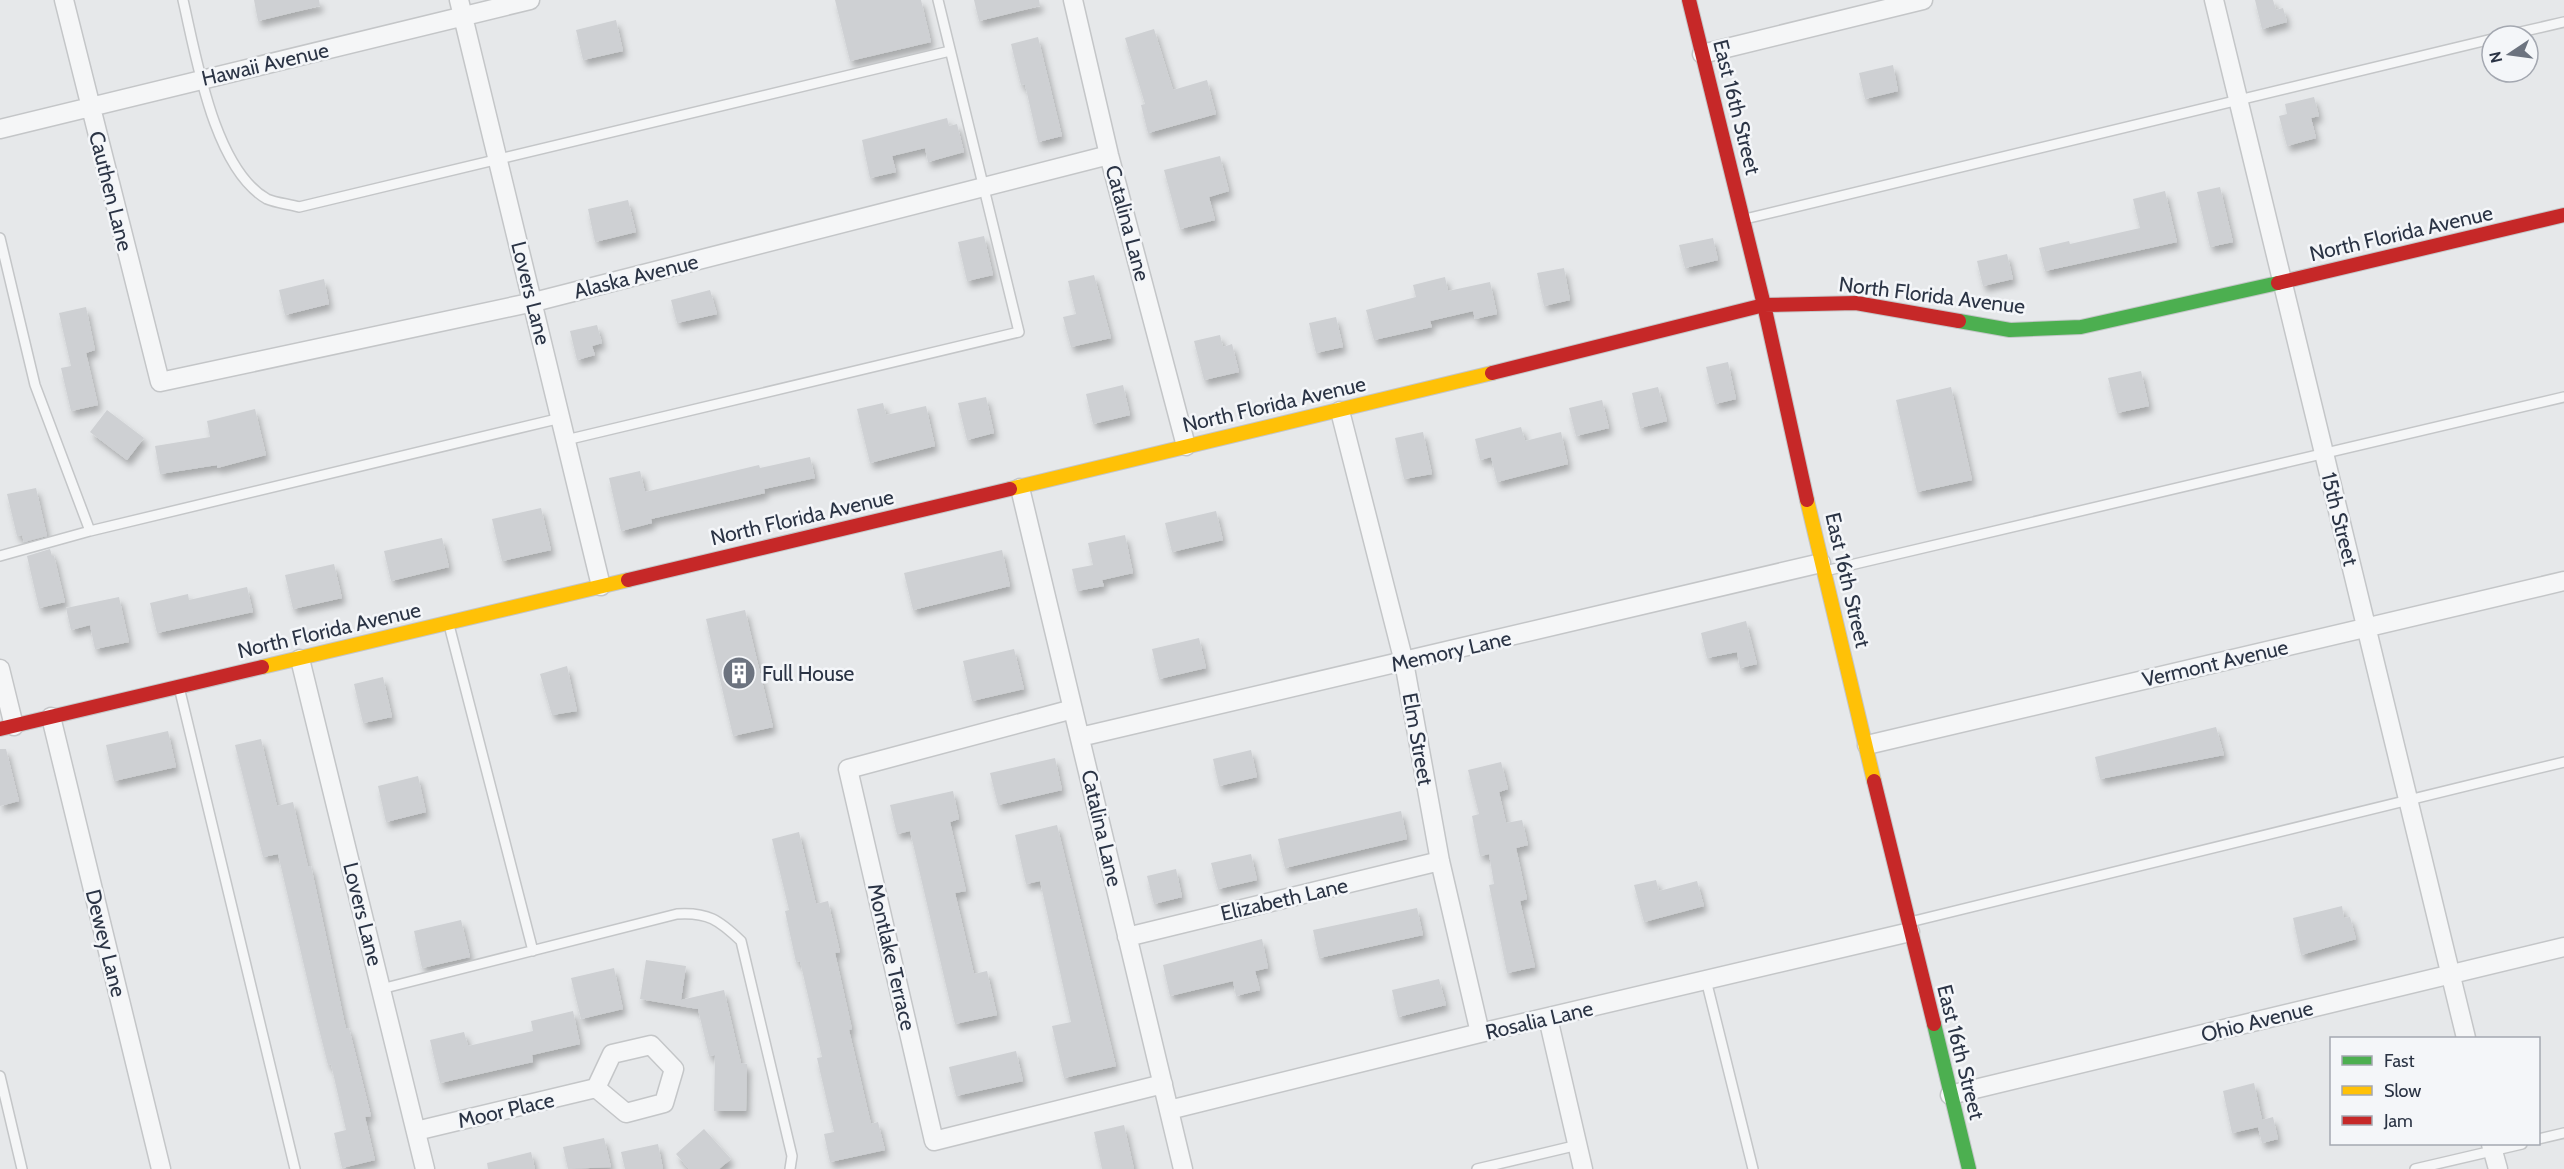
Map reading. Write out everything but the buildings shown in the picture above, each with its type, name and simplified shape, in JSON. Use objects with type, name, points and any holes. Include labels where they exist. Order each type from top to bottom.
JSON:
[{"type":"main road","name":"East 16th Street","points":[[1689,0],[1764,305],[1822,567],[1968,1169]]},
{"type":"main road","name":"North Florida Avenue","points":[[7,727],[1020,488],[1764,305],[1856,303],[2010,330],[2081,327],[2564,215]]},
{"type":"street","name":"Cauthen Lane","points":[[64,0],[160,382]]},
{"type":"street","name":"Hawaii Avenue","points":[[0,129],[202,79],[461,8],[530,0]]},
{"type":"street","name":"Catalina Lane","points":[[1072,0],[1109,155],[1186,446]]},
{"type":"street","points":[[1702,54],[1923,0]]},
{"type":"street","name":"15th Street","points":[[2214,0],[2466,1037]]},
{"type":"street","name":"Lovers Lane","points":[[461,8],[601,586]]},
{"type":"street","name":"Alaska Avenue","points":[[160,382],[534,302],[1109,155]]},
{"type":"street","name":"Elm Street","points":[[1340,411],[1404,662],[1440,861],[1480,1033]]},
{"type":"street","name":"Catalina Lane","points":[[1020,488],[1183,1169]]},
{"type":"street","name":"Memory Lane","points":[[1080,737],[1822,567]]},
{"type":"street","name":"Vermont Avenue","points":[[1867,745],[2564,580]]},
{"type":"street","name":"Lovers Lane","points":[[300,659],[425,1169]]},
{"type":"street","points":[[0,669],[7,727]]},
{"type":"street","name":"Montlake Terrace","points":[[1073,709],[848,770],[934,1141],[1163,1084]]},
{"type":"street","name":"Dewey Lane","points":[[51,717],[161,1169]]},
{"type":"street","name":"Elizabeth Lane","points":[[1128,936],[1440,861]]},
{"type":"street","name":"Rosalia Lane","points":[[1169,1110],[1706,980],[1909,927]]},
{"type":"street","name":"Ohio Avenue","points":[[1950,1095],[2564,947]]},
{"type":"street","points":[[1548,1018],[1583,1169]]},
{"type":"street","name":"Moor Place","points":[[416,1131],[596,1088]]},
{"type":"street","points":[[2492,1147],[2498,1169]]},
{"type":"lane","points":[[183,0],[202,79],[222,144],[243,177],[268,199],[298,207],[499,161],[950,51]]},
{"type":"lane","points":[[566,440],[1019,332],[938,0]]},
{"type":"lane","points":[[2540,27],[2564,21]]},
{"type":"lane","points":[[1743,219],[2480,42]]},
{"type":"lane","points":[[0,238],[34,385],[90,531]]},
{"type":"lane","points":[[1822,567],[2324,454],[2564,397]]},
{"type":"lane","points":[[0,556],[90,531],[561,418]]},
{"type":"lane","points":[[448,623],[532,951]]},
{"type":"lane","points":[[179,687],[295,1169]]},
{"type":"lane","points":[[1909,927],[2408,799],[2564,762]]},
{"type":"lane","points":[[381,989],[677,914],[697,913],[723,923],[741,941],[792,1156],[790,1169]]},
{"type":"lane","points":[[1706,980],[1753,1169]]},
{"type":"lane","points":[[0,1076],[22,1169]]},
{"type":"lane","points":[[2540,1139],[2564,1133]]},
{"type":"lane","points":[[1477,1169],[1578,1145]]},
{"type":"lane","points":[[2415,1169],[2492,1147],[2507,1145]]},
{"type":"traffic: fast","points":[[1959,321],[2010,330],[2081,327],[2278,283]]},
{"type":"traffic: fast","points":[[1934,1024],[1969,1169]]},
{"type":"traffic: slow","points":[[1010,489],[1492,373]]},
{"type":"traffic: slow","points":[[1807,500],[1874,781]]},
{"type":"traffic: slow","points":[[262,667],[628,580]]},
{"type":"traffic: jam","points":[[1689,0],[1764,305],[1807,500]]},
{"type":"traffic: jam","points":[[2278,283],[2564,215]]},
{"type":"traffic: jam","points":[[1492,373],[1764,305],[1856,303],[1959,321]]},
{"type":"traffic: jam","points":[[628,580],[1010,489]]},
{"type":"traffic: jam","points":[[0,729],[262,667]]},
{"type":"traffic: jam","points":[[1874,781],[1934,1024]]},
{"type":"place","name":"Full House","points":[[739,673]]}]
